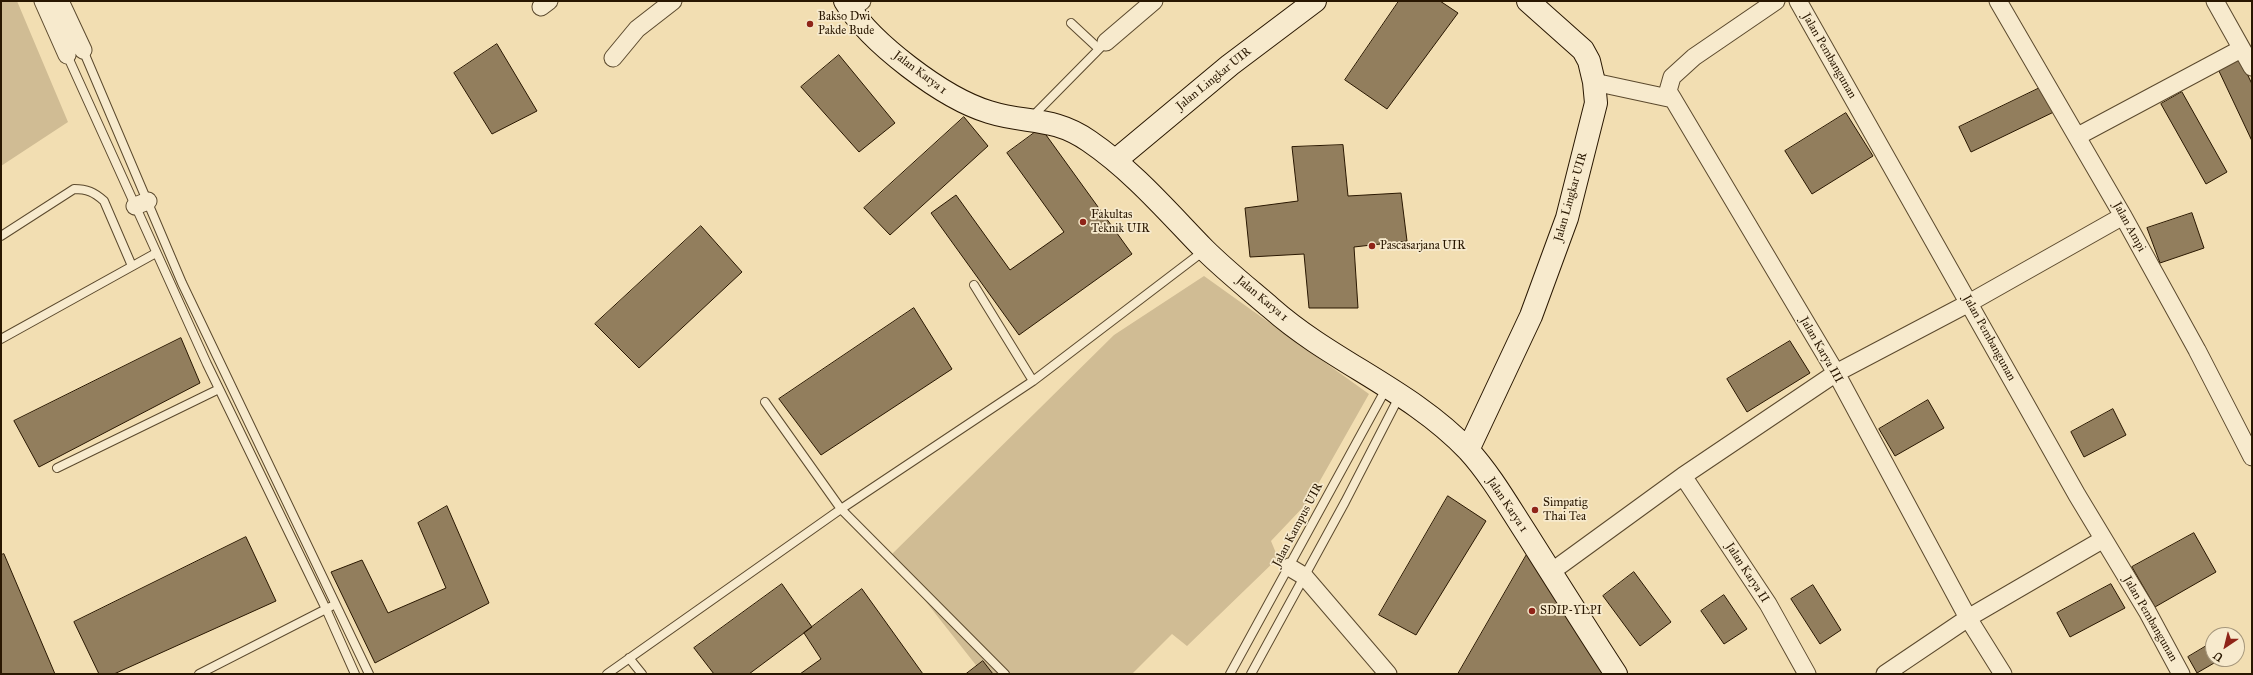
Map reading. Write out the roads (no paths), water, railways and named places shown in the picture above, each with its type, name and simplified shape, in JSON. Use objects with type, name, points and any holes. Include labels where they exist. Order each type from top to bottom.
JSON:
[{"type":"street","points":[[43,1],[67,55]]},
{"type":"street","points":[[60,1],[84,50]]},
{"type":"street","points":[[613,58],[637,28],[673,1]]},
{"type":"street","points":[[1103,45],[1154,1]]},
{"type":"street","name":"Jalan Lingkar UIR","points":[[1116,160],[1230,65],[1315,1]]},
{"type":"street","name":"Jalan Lingkar UIR","points":[[1468,450],[1531,316],[1567,218],[1596,103],[1594,82],[1589,61],[1583,50],[1528,1]]},
{"type":"street","points":[[1673,99],[1668,91],[1672,77],[1694,57],[1776,1]]},
{"type":"street","name":"Jalan Pembangunan","points":[[1798,1],[2102,540],[2147,611],[2181,674]]},
{"type":"street","name":"Jalan Ampi","points":[[1998,1],[2078,136],[2246,436],[2252,457]]},
{"type":"street","points":[[2215,1],[2252,67]]},
{"type":"street","name":"Jalan Karya 1","points":[[853,4],[876,40],[950,96],[988,112],[1068,127],[1116,160],[1173,215],[1205,250],[1294,326],[1394,390],[1468,450],[1500,493],[1616,674]]},
{"type":"street","points":[[2078,136],[2241,49]]},
{"type":"street","points":[[1594,82],[1673,99]]},
{"type":"street","name":"Jalan Karya III","points":[[1673,99],[1836,373],[1968,618],[2003,674]]},
{"type":"street","points":[[1551,572],[1683,476],[1836,373],[1969,303],[2123,216]]},
{"type":"street","name":"Jalan Karya II","points":[[1683,476],[1768,604],[1807,674]]},
{"type":"street","points":[[1885,674],[1968,618],[2102,540]]},
{"type":"street","points":[[1289,567],[1304,576],[1388,674]]},
{"type":"lane","points":[[1030,119],[1103,45],[1071,23]]},
{"type":"lane","points":[[84,50],[142,203],[156,253],[219,389],[326,609],[355,674]]},
{"type":"lane","points":[[67,55],[182,283],[369,674]]},
{"type":"lane","points":[[1,236],[74,189],[86,189],[96,193],[104,201],[132,266]]},
{"type":"lane","points":[[607,674],[841,509],[1032,381],[1205,250]]},
{"type":"lane","points":[[1,339],[156,253]]},
{"type":"lane","points":[[974,284],[1032,381]]},
{"type":"lane","points":[[57,468],[219,389]]},
{"type":"lane","points":[[1251,674],[1304,576],[1394,390]]},
{"type":"lane","name":"Jalan Kampus UIR","points":[[1230,674],[1289,567],[1394,390]]},
{"type":"lane","points":[[765,402],[841,509],[1005,674]]},
{"type":"lane","points":[[199,674],[336,605]]},
{"type":"lane","points":[[629,658],[642,674]]},
{"type":"place","name":"Bakso Dwi Pakde Bude","points":[[810,24]]},
{"type":"place","name":"Fakultas Teknik UIR","points":[[1083,222]]},
{"type":"place","name":"Pascasarjana UIR","points":[[1372,246]]},
{"type":"place","name":"Simpatig Thai Tea","points":[[1535,510]]},
{"type":"place","name":"SDIP-YLPI","points":[[1532,611]]}]
